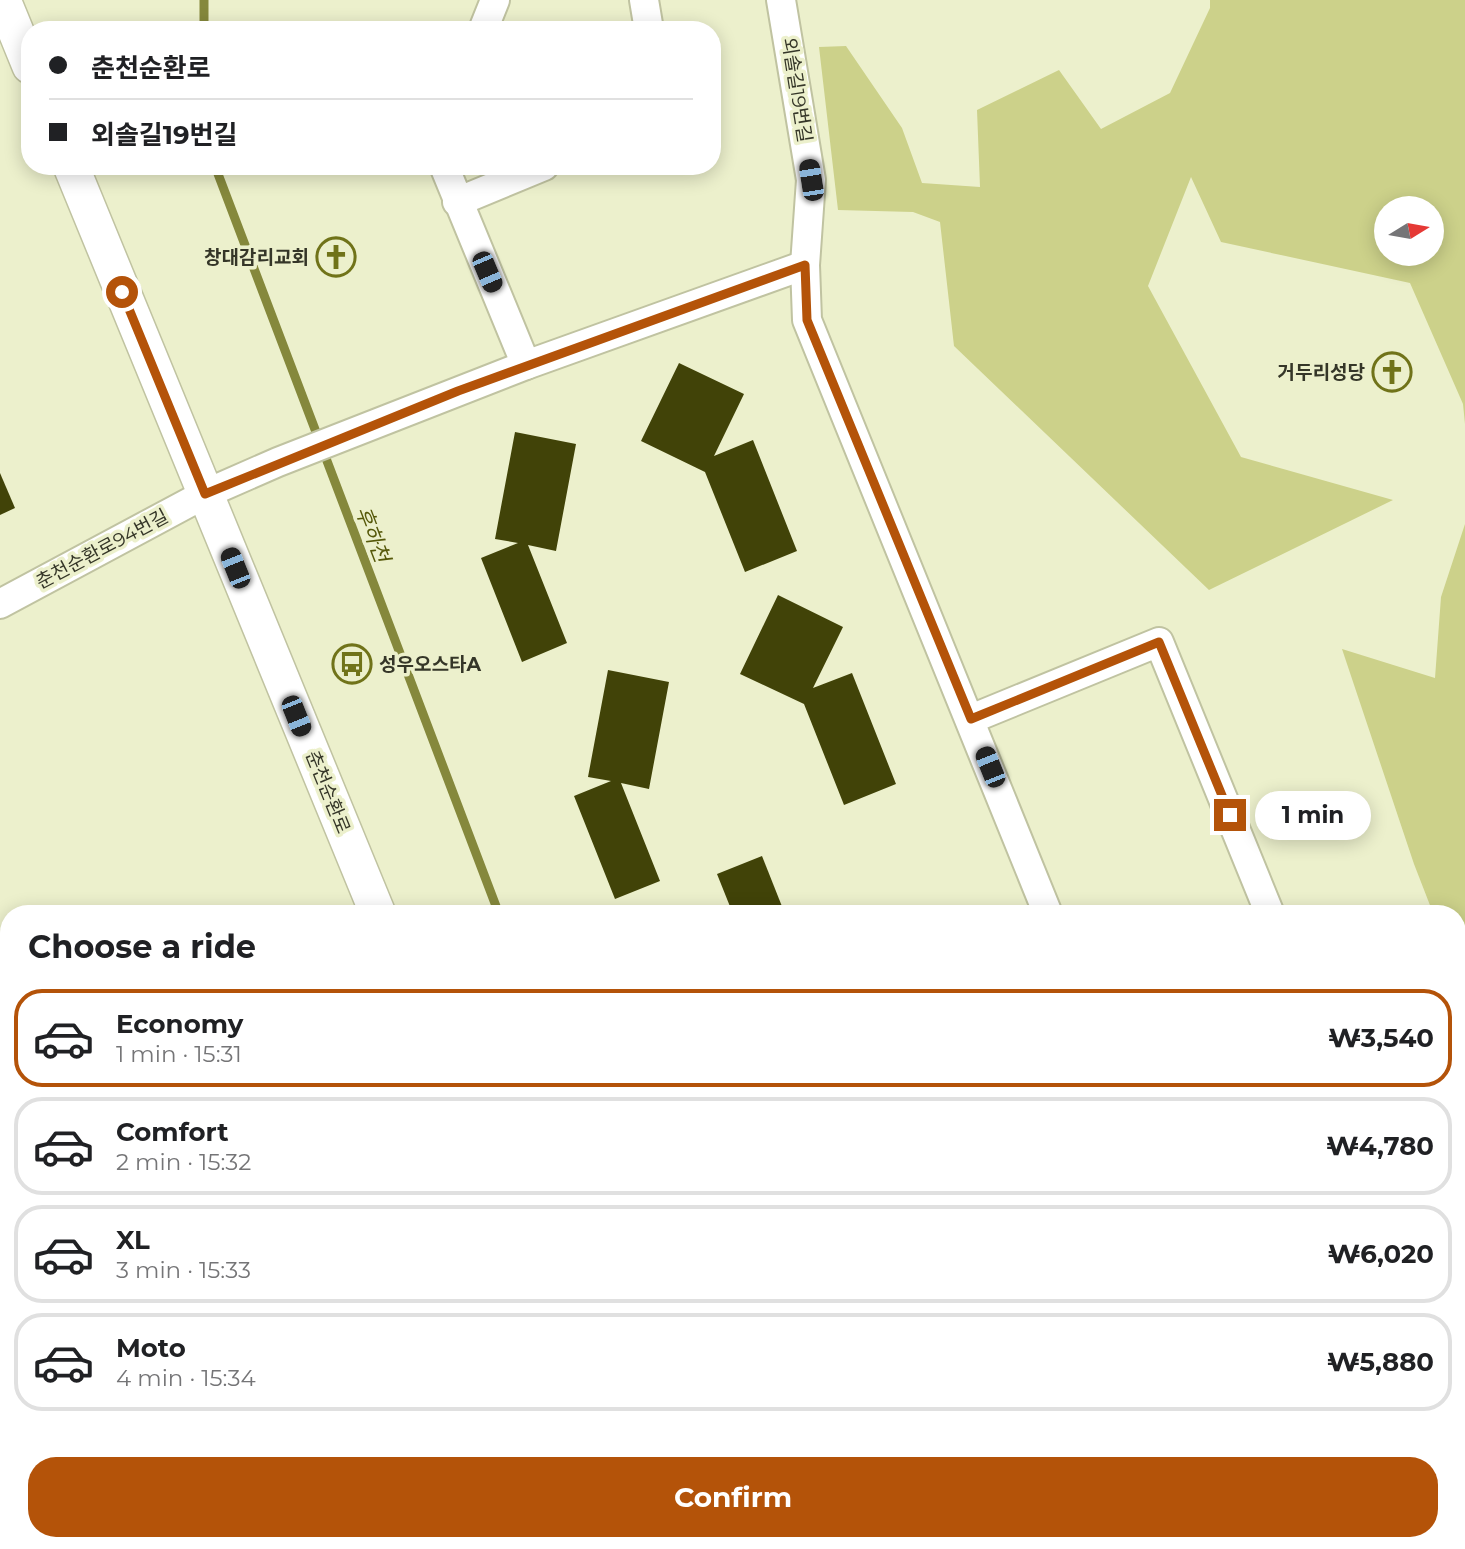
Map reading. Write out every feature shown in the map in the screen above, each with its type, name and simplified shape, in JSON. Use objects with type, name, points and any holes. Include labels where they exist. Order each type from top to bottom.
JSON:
[{"type":"street","points":[[3,0],[21,44]]},
{"type":"street","points":[[487,21],[495,0]]},
{"type":"street","points":[[643,0],[647,21]]},
{"type":"street","name":"외솔길19번길","points":[[781,0],[811,180],[805,265],[807,320],[1044,905]]},
{"type":"street","name":"춘천순환로","points":[[75,175],[374,905]]},
{"type":"street","points":[[447,175],[526,365]]},
{"type":"street","points":[[457,202],[522,175]]},
{"type":"street","points":[[205,494],[360,428],[805,265]]},
{"type":"street","name":"춘천순환로94번길","points":[[0,604],[205,494]]},
{"type":"street","points":[[971,719],[1159,642],[1266,905]]},
{"type":"green space","points":[[1210,0],[1465,0],[1465,424],[1463,404],[1410,283],[1221,242],[1191,177],[1148,286],[1241,457],[1393,500],[1209,590],[954,346],[940,222],[913,212],[838,210],[819,47],[846,46],[902,128],[922,183],[980,187],[977,110],[1059,70],[1101,129],[1170,93],[1210,8]]},
{"type":"green space","points":[[1465,524],[1465,905],[1430,905],[1342,649],[1435,678],[1441,597]]},
{"type":"building","points":[[679,363],[744,394],[714,456],[753,440],[797,551],[745,572],[705,472],[641,441]]},
{"type":"building","points":[[515,432],[576,444],[556,551],[528,545],[567,643],[522,662],[481,558],[518,543],[495,539]]},
{"type":"building","points":[[0,473],[15,508],[0,515]]},
{"type":"building","points":[[778,595],[843,627],[813,688],[852,673],[896,784],[844,805],[804,704],[740,674]]},
{"type":"building","points":[[608,670],[669,682],[649,789],[621,783],[660,881],[615,899],[574,796],[611,781],[588,777]]},
{"type":"building","points":[[762,856],[781,905],[729,905],[717,874]]},
{"type":"waterway","name":"후하천","points":[[204,0],[204,21]]},
{"type":"waterway","name":"후하천","points":[[218,175],[496,905]]},
{"type":"place","name":"창대감리교회","points":[[336,257]]},
{"type":"place","name":"거두리성당","points":[[1392,372]]},
{"type":"place","name":"성우오스타A","points":[[352,664]]},
{"type":"route","points":[[122,292],[205,494],[360,428],[805,265],[807,320],[971,719],[1159,642],[1230,815]]}]
